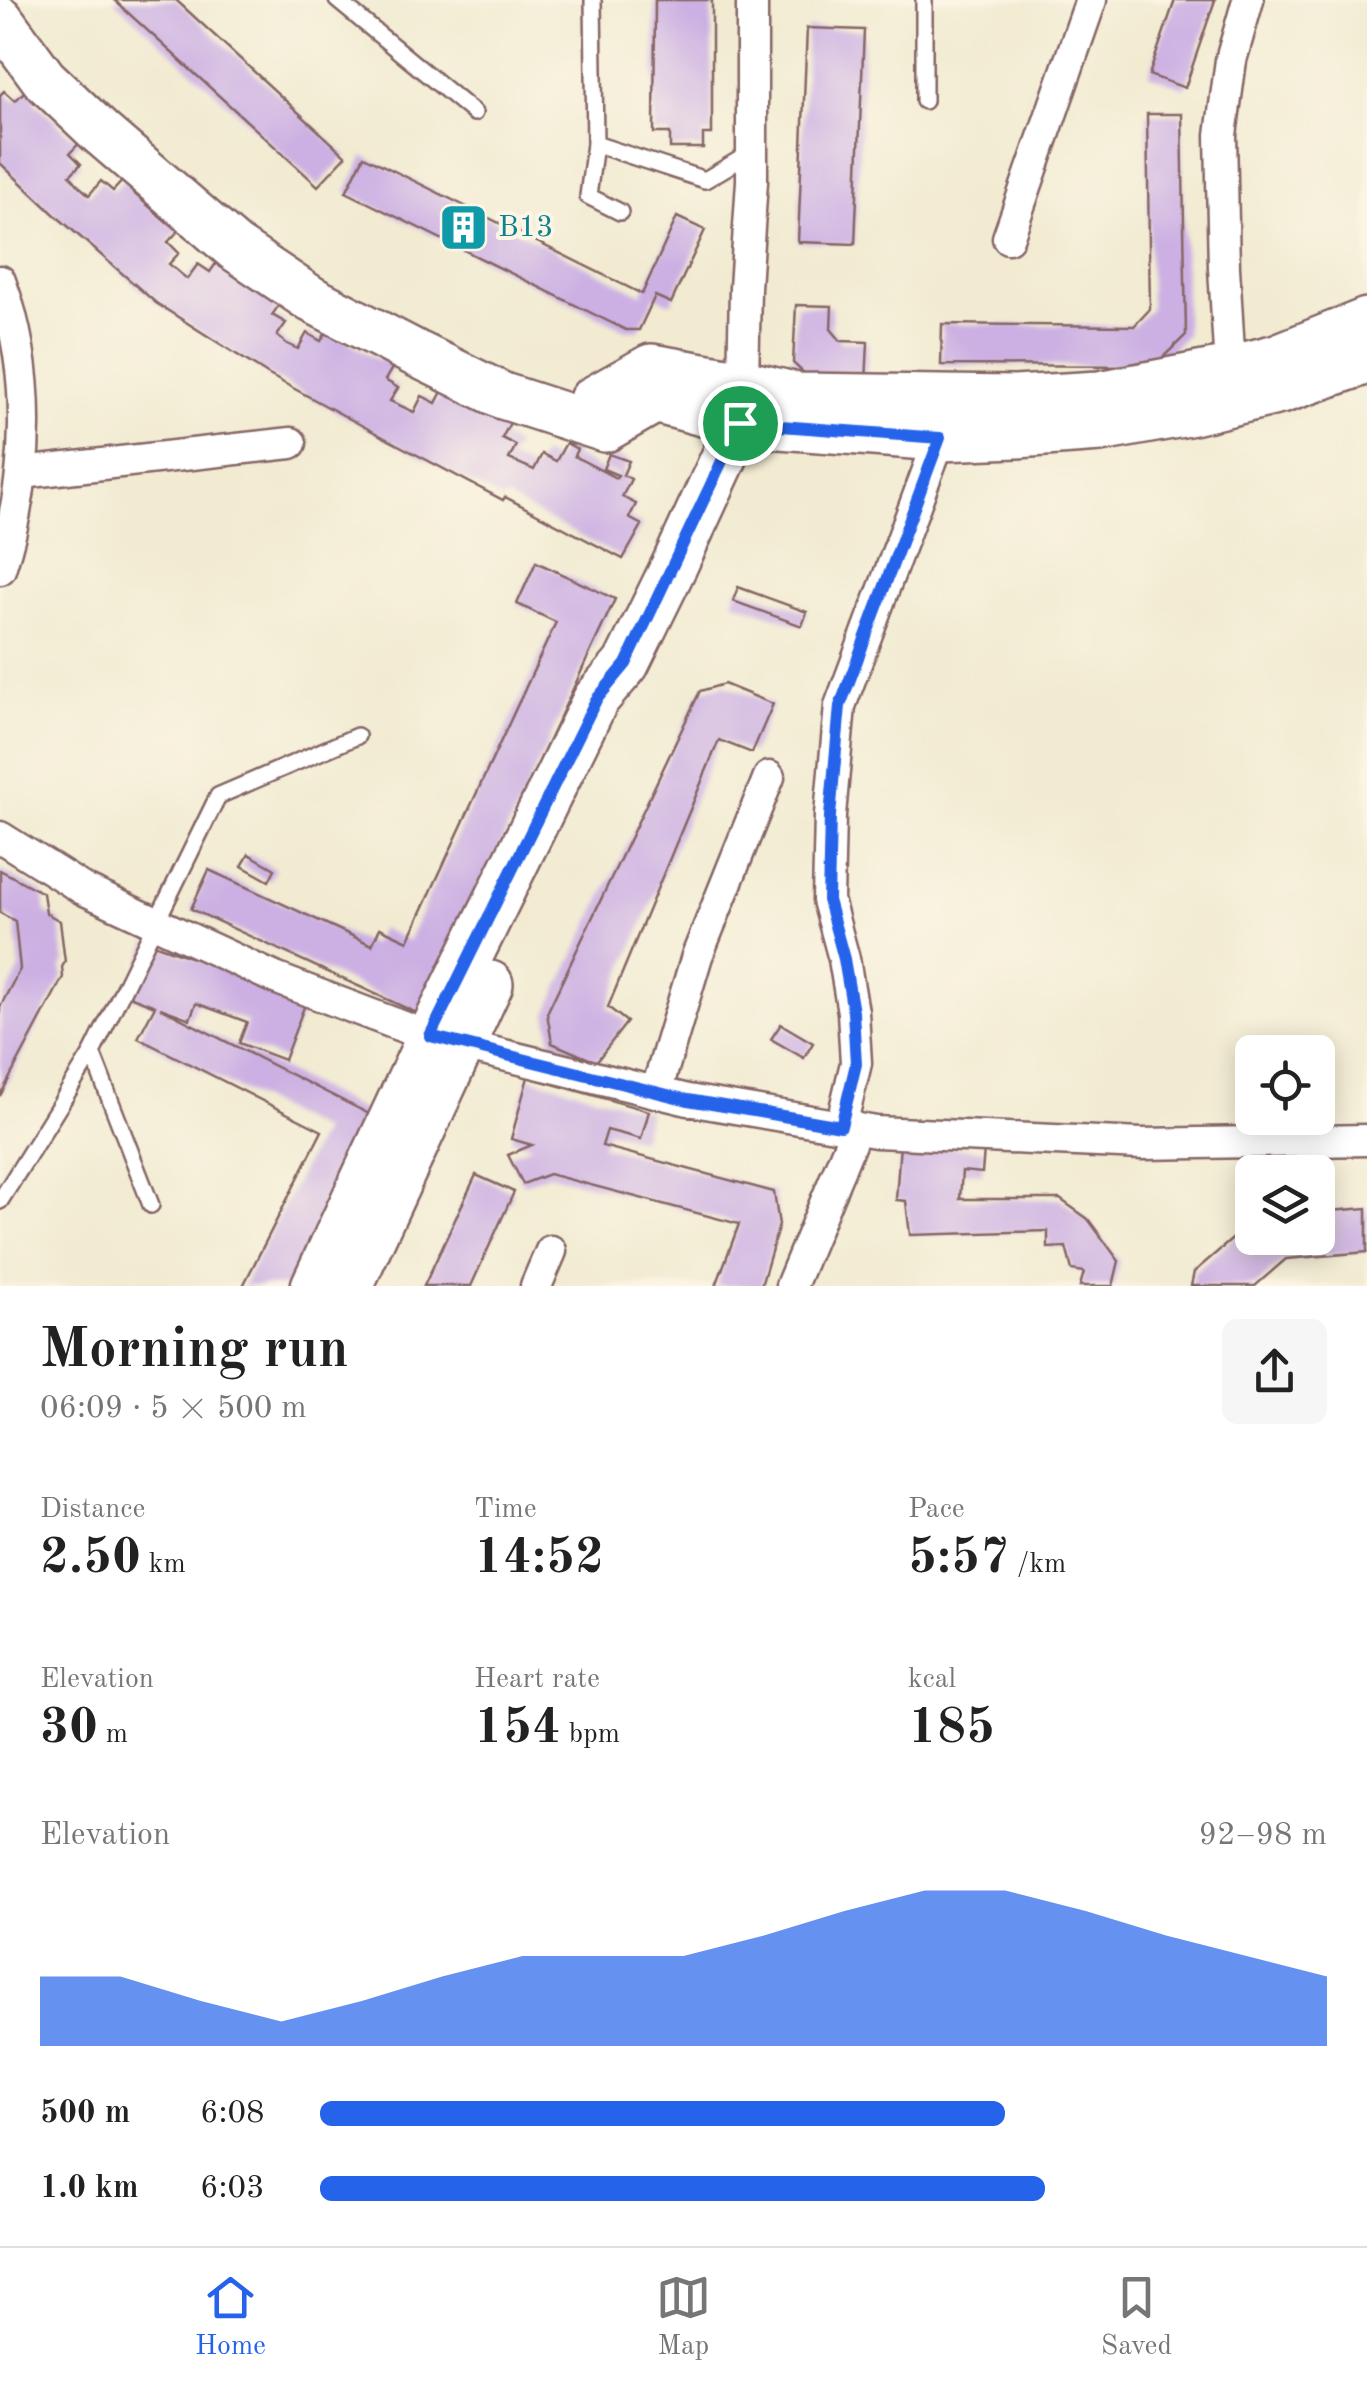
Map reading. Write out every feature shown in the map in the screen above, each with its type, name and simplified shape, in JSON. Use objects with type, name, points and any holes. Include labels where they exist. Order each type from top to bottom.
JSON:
[{"type":"main road","points":[[10,0],[95,98],[226,210],[320,276],[406,320],[592,400],[652,367],[741,403],[797,396],[1015,399],[1099,394],[1277,357],[1367,321]]},
{"type":"main road","points":[[0,19],[44,78],[100,133],[236,248],[311,299],[503,396],[605,429],[656,400],[741,403],[940,438],[1118,426],[1280,390],[1367,361]]},
{"type":"main road","points":[[314,1286],[619,708],[626,664],[741,403]]},
{"type":"main road","points":[[350,1286],[445,1041]]},
{"type":"street","points":[[741,403],[752,152],[752,0]]},
{"type":"street","points":[[1008,238],[1091,0]]},
{"type":"street","points":[[1230,369],[1221,134],[1230,60],[1248,0]]},
{"type":"street","points":[[0,281],[18,352],[24,412],[22,474],[0,570]]},
{"type":"street","points":[[791,1286],[849,1127],[856,1064],[844,959],[828,900],[830,816],[840,706],[940,438]]},
{"type":"street","points":[[22,474],[291,444]]},
{"type":"street","points":[[656,1092],[698,956],[769,777]]},
{"type":"street","points":[[0,837],[83,889],[276,978],[445,1041],[688,1100],[876,1132],[1142,1144],[1367,1140]]},
{"type":"street","points":[[536,1286],[551,1252]]},
{"type":"lane","points":[[338,0],[474,113]]},
{"type":"lane","points":[[593,0],[595,144],[588,196],[620,212]]},
{"type":"lane","points":[[924,0],[924,102]]},
{"type":"lane","points":[[595,144],[705,180],[752,152]]},
{"type":"lane","points":[[0,1201],[92,1053],[218,796],[357,736]]},
{"type":"lane","points":[[92,1053],[151,1205]]},
{"type":"building","points":[[114,0],[176,0],[346,156],[318,186]]},
{"type":"building","points":[[655,0],[712,0],[712,134],[703,134],[703,148],[670,148],[670,133],[654,133]]},
{"type":"building","points":[[1175,0],[1215,0],[1185,88],[1149,75]]},
{"type":"building","points":[[807,28],[864,30],[855,244],[798,242]]},
{"type":"building","points":[[30,86],[39,95],[34,101],[69,134],[83,139],[70,153],[81,164],[70,175],[80,187],[89,195],[101,181],[113,191],[127,176],[137,185],[131,191],[167,222],[171,218],[181,228],[168,242],[179,253],[169,264],[187,279],[198,264],[210,272],[222,255],[284,298],[272,315],[286,323],[277,336],[287,344],[298,349],[307,333],[321,341],[332,323],[339,336],[380,361],[383,356],[395,363],[385,380],[398,388],[390,401],[414,412],[422,396],[436,403],[446,384],[454,397],[496,419],[498,414],[511,421],[502,438],[516,445],[509,459],[534,470],[542,454],[556,461],[566,443],[577,449],[574,456],[616,478],[618,475],[603,469],[609,454],[629,461],[623,475],[631,479],[622,497],[636,504],[629,518],[642,525],[623,559],[269,375],[156,303],[0,163],[0,95],[4,91],[15,101]]},
{"type":"building","points":[[1147,114],[1182,114],[1186,335],[1154,366],[941,365],[942,324],[1134,326],[1150,309]]},
{"type":"building","points":[[364,156],[642,294],[677,217],[705,230],[671,303],[655,296],[639,330],[626,330],[346,192]]},
{"type":"building","points":[[796,305],[832,306],[831,329],[841,341],[868,342],[866,383],[811,380],[793,363]]},
{"type":"building","points":[[536,562],[615,599],[421,1015],[191,909],[209,870],[372,945],[380,928],[408,941],[556,622],[517,604]]},
{"type":"building","points":[[738,587],[807,612],[802,626],[733,601]]},
{"type":"building","points":[[724,684],[773,704],[752,753],[719,740],[608,1007],[627,1022],[596,1062],[552,1043],[547,1013],[700,691]]},
{"type":"building","points":[[249,854],[275,869],[269,881],[242,866]]},
{"type":"building","points":[[0,870],[43,893],[46,913],[60,921],[65,962],[63,977],[0,1096],[0,1007],[20,969],[15,921],[0,913]]},
{"type":"building","points":[[148,942],[307,999],[284,1060],[239,1043],[247,1022],[196,1003],[190,1019],[160,1008],[381,1120],[296,1286],[243,1286],[322,1131],[138,1038],[155,1006],[129,996]]},
{"type":"building","points":[[781,1024],[813,1043],[804,1058],[771,1039]]},
{"type":"building","points":[[528,1077],[649,1111],[641,1139],[607,1130],[602,1146],[774,1192],[779,1225],[761,1286],[716,1286],[739,1224],[549,1174],[523,1184],[508,1155],[532,1145],[511,1139]]},
{"type":"building","points":[[900,1144],[984,1150],[982,1173],[962,1171],[960,1199],[1060,1199],[1088,1219],[1119,1261],[1113,1286],[1080,1286],[1084,1272],[1072,1270],[1066,1247],[1048,1248],[1048,1231],[910,1235],[906,1201],[896,1200]]},
{"type":"building","points":[[476,1175],[514,1192],[471,1286],[424,1286]]},
{"type":"building","points":[[1367,1208],[1367,1252],[1335,1255],[1335,1211]]},
{"type":"building","points":[[1235,1237],[1235,1255],[1332,1255],[1286,1259],[1255,1286],[1191,1286],[1194,1272]]},
{"type":"place","name":"B13","points":[[463,228]]},
{"type":"route","points":[[740,423],[940,438],[840,706],[830,816],[828,900],[844,959],[856,1064],[841,1126],[688,1100],[430,1036],[596,700],[626,664],[740,423]]}]
